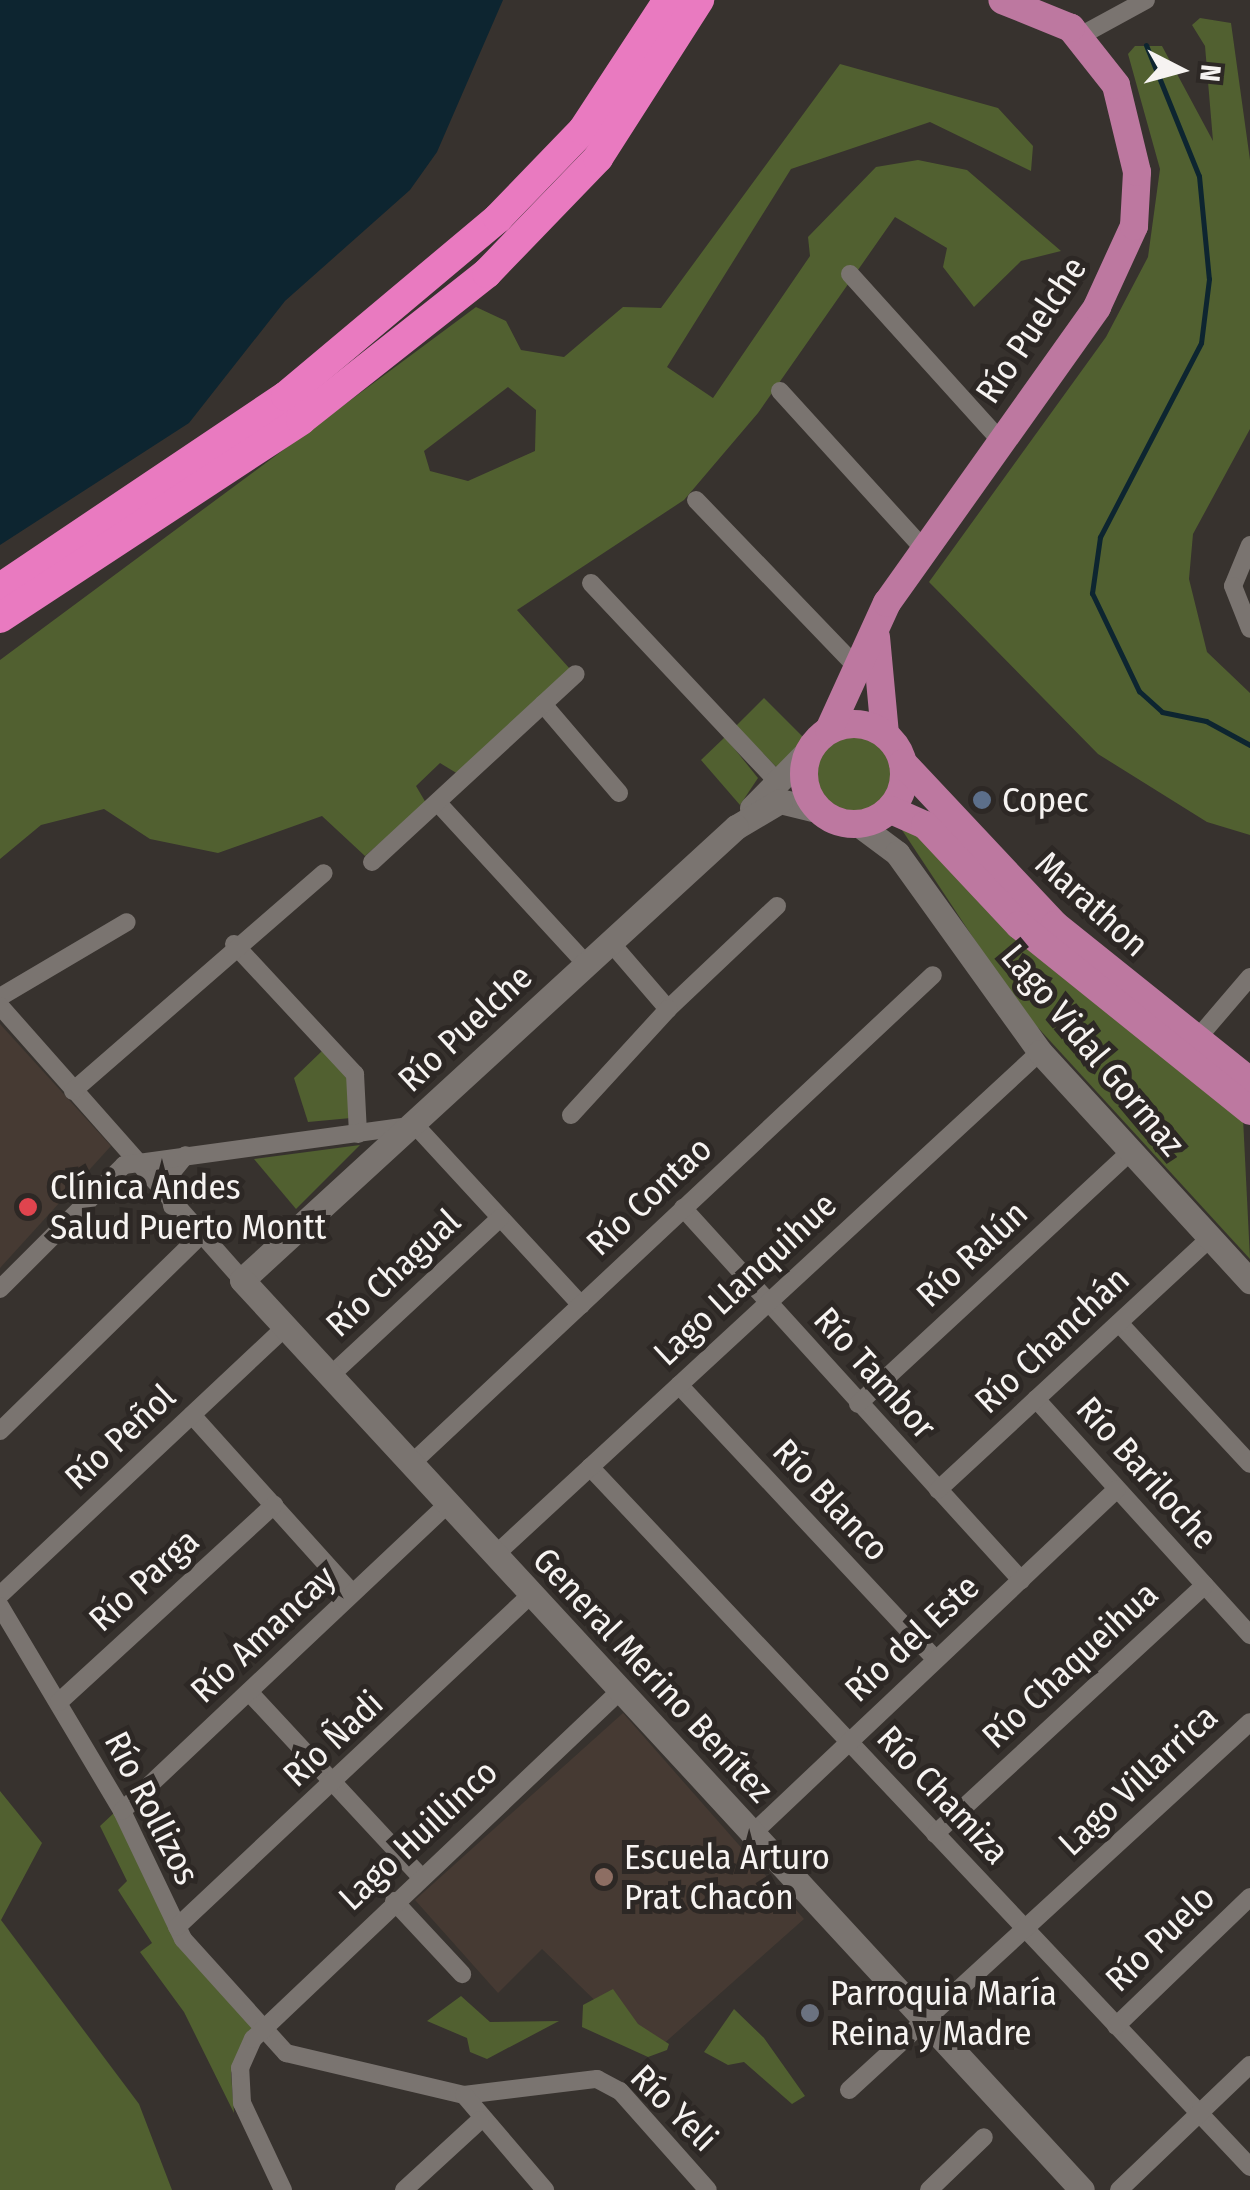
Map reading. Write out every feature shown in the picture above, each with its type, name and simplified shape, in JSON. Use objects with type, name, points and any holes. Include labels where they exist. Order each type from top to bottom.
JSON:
[{"type":"highway","points":[[0,588],[286,396],[498,218],[583,130],[668,0]]},
{"type":"highway","points":[[0,618],[301,420],[502,260],[622,127],[699,0]]},
{"type":"main road","points":[[1002,0],[1080,36]]},
{"type":"main road","name":"Río Puelche","points":[[820,739],[882,613],[922,548],[1097,307],[1136,214],[1121,95],[1080,36]]},
{"type":"main road","name":"Río Puelche","points":[[882,613],[873,663],[885,734]]},
{"type":"main road","points":[[862,724],[885,734],[903,763],[878,816],[821,811],[805,782],[820,739],[862,724]]},
{"type":"main road","name":"Marathon","points":[[903,763],[1034,906],[1250,1081]]},
{"type":"main road","name":"Marathon","points":[[878,816],[925,825],[1019,925],[1250,1111]]},
{"type":"street","points":[[1080,36],[1146,0]]},
{"type":"street","points":[[850,274],[1001,441]]},
{"type":"street","points":[[780,391],[922,548]]},
{"type":"street","points":[[696,500],[856,666]]},
{"type":"street","points":[[1250,545],[1233,586],[1250,629]]},
{"type":"street","points":[[591,583],[776,780]]},
{"type":"street","points":[[372,862],[576,674]]},
{"type":"street","points":[[544,704],[619,794]]},
{"type":"street","name":"Río Puelche","points":[[242,1280],[612,944],[736,827],[776,780],[820,739]]},
{"type":"street","name":"Río Puelche","points":[[736,827],[780,801],[821,811]]},
{"type":"street","points":[[438,803],[588,966]]},
{"type":"street","name":"Lago Vidal Gormaz","points":[[878,816],[897,852],[1040,1052],[1250,1281]]},
{"type":"street","points":[[73,1090],[234,944],[324,874]]},
{"type":"street","points":[[570,1115],[640,1050],[668,1009],[776,906]]},
{"type":"street","points":[[0,997],[127,922]]},
{"type":"street","points":[[234,944],[355,1074],[358,1134]]},
{"type":"street","points":[[612,944],[668,1009]]},
{"type":"street","name":"Río Contao","points":[[411,1464],[933,975]]},
{"type":"street","points":[[1196,1040],[1250,977]]},
{"type":"street","name":"General Merino Benítez","points":[[0,1006],[172,1207],[1082,2190]]},
{"type":"street","name":"Lago Llanquihue","points":[[495,1555],[1040,1052]]},
{"type":"street","points":[[0,1289],[131,1162],[415,1125],[581,1305]]},
{"type":"street","name":"Río Ralún","points":[[858,1404],[1130,1152]]},
{"type":"street","points":[[172,1207],[168,1176],[187,1155]]},
{"type":"street","name":"Río Tambor","points":[[683,1208],[1021,1580]]},
{"type":"street","name":"Río Chagual","points":[[330,1376],[500,1218]]},
{"type":"street","points":[[0,1432],[200,1236]]},
{"type":"street","name":"Río Chanchán","points":[[938,1490],[1210,1238]]},
{"type":"street","points":[[1119,1323],[1250,1464]]},
{"type":"street","name":"Río Peñol","points":[[0,1595],[286,1328]]},
{"type":"street","name":"Río Blanco","points":[[679,1385],[936,1660]]},
{"type":"street","name":"Río Bariloche","points":[[1036,1399],[1250,1635]]},
{"type":"street","points":[[192,1415],[352,1594]]},
{"type":"street","name":"Río Chamiza","points":[[590,1467],[1250,2167]]},
{"type":"street","name":"Río del Este","points":[[752,1834],[1118,1489]]},
{"type":"street","name":"Río Amancay","points":[[122,1811],[448,1504]]},
{"type":"street","name":"Río Parga","points":[[59,1702],[274,1505]]},
{"type":"street","name":"Río Chaqueihua","points":[[935,1834],[1205,1585]]},
{"type":"street","name":"Río Ñadi","points":[[176,1928],[532,1595]]},
{"type":"street","name":"Río Rollizos","points":[[0,1606],[122,1811],[176,1928],[262,2028],[304,2061],[464,2095],[588,2078]]},
{"type":"street","name":"Lago Huillinco","points":[[262,2028],[620,1691]]},
{"type":"street","points":[[249,1692],[420,1876]]},
{"type":"street","name":"Lago Villarrica","points":[[849,2090],[1250,1722]]},
{"type":"street","name":"Río Puelo","points":[[1116,2026],[1250,1897]]},
{"type":"street","points":[[394,1900],[462,1974]]},
{"type":"street","points":[[262,2028],[243,2058],[240,2092],[283,2190]]},
{"type":"street","points":[[1119,2190],[1250,2065]]},
{"type":"street","name":"Río Yeli","points":[[588,2078],[620,2092],[708,2190]]},
{"type":"street","points":[[464,2095],[480,2120],[546,2190]]},
{"type":"street","points":[[404,2190],[480,2120]]},
{"type":"street","points":[[929,2190],[984,2137]]},
{"type":"shaded area","name":"Clínica Andes Salud Puerto Montt","points":[[0,1024],[111,1146],[0,1268]]},
{"type":"shaded area","name":"Escuela Arturo Prat Chacón","points":[[623,1713],[804,1919],[651,2055],[542,1949],[498,1993],[415,1900]]},
{"type":"green space","points":[[1200,18],[1231,23],[1250,160],[1250,429],[1193,534],[1189,579],[1207,652],[1250,693],[1250,835],[1207,822],[1098,754],[929,582],[1106,337],[1148,257],[1160,169],[1128,54],[1135,46],[1162,46],[1213,141],[1205,46],[1192,25]]},
{"type":"green space","points":[[840,64],[998,108],[1033,146],[1031,171],[930,122],[791,169],[667,367],[713,398],[810,256],[808,237],[876,167],[918,160],[967,170],[1061,251],[1021,261],[974,307],[943,267],[947,248],[895,217],[758,413],[684,500],[517,610],[570,669],[458,774],[440,763],[416,786],[426,803],[365,856],[322,816],[218,853],[150,839],[104,809],[41,825],[0,859],[0,660],[476,307],[506,321],[521,350],[564,357],[623,307],[661,308]],"holes":[[[508,387],[536,410],[535,451],[468,481],[430,471],[424,451]]]},
{"type":"green space","points":[[764,698],[805,739],[777,767],[736,726]]},
{"type":"green space","points":[[854,736],[881,747],[892,774],[881,801],[854,812],[827,801],[816,774],[827,747]]},
{"type":"green space","points":[[725,737],[758,778],[740,805],[701,760]]},
{"type":"green space","points":[[900,827],[912,828],[1243,1118],[1250,1259],[1019,1007]]},
{"type":"green space","points":[[323,1050],[347,1075],[351,1118],[308,1122],[294,1078]]},
{"type":"green space","points":[[360,1145],[296,1209],[254,1159]]},
{"type":"green space","points":[[0,1791],[42,1843],[1,1920],[139,2104],[172,2190],[0,2190]]},
{"type":"green space","points":[[115,1812],[154,1892],[253,2025],[231,2073],[234,2113],[184,2012],[140,1952],[152,1943],[118,1890],[127,1881],[100,1826]]},
{"type":"green space","points":[[613,1989],[638,2024],[669,2044],[667,2050],[648,2057],[582,2027],[583,2005]]},
{"type":"green space","points":[[461,1996],[490,2022],[559,2021],[487,2059],[470,2052],[467,2038],[427,2021]]},
{"type":"green space","points":[[734,2009],[764,2038],[805,2096],[792,2104],[744,2062],[728,2065],[704,2052]]},
{"type":"water","points":[[0,0],[503,0],[437,152],[410,190],[285,301],[189,423],[0,545]]},
{"type":"waterway","points":[[1146,45],[1199,176],[1209,279],[1201,343],[1100,537],[1092,593],[1139,691],[1162,712],[1206,721],[1250,745]]},
{"type":"place","name":"Copec","points":[[982,800]]},
{"type":"place","name":"Clínica Andes Salud Puerto Montt","points":[[28,1207]]},
{"type":"place","name":"Escuela Arturo Prat Chacón","points":[[604,1877]]},
{"type":"place","name":"Parroquia María Reina y Madre","points":[[810,2013]]}]
